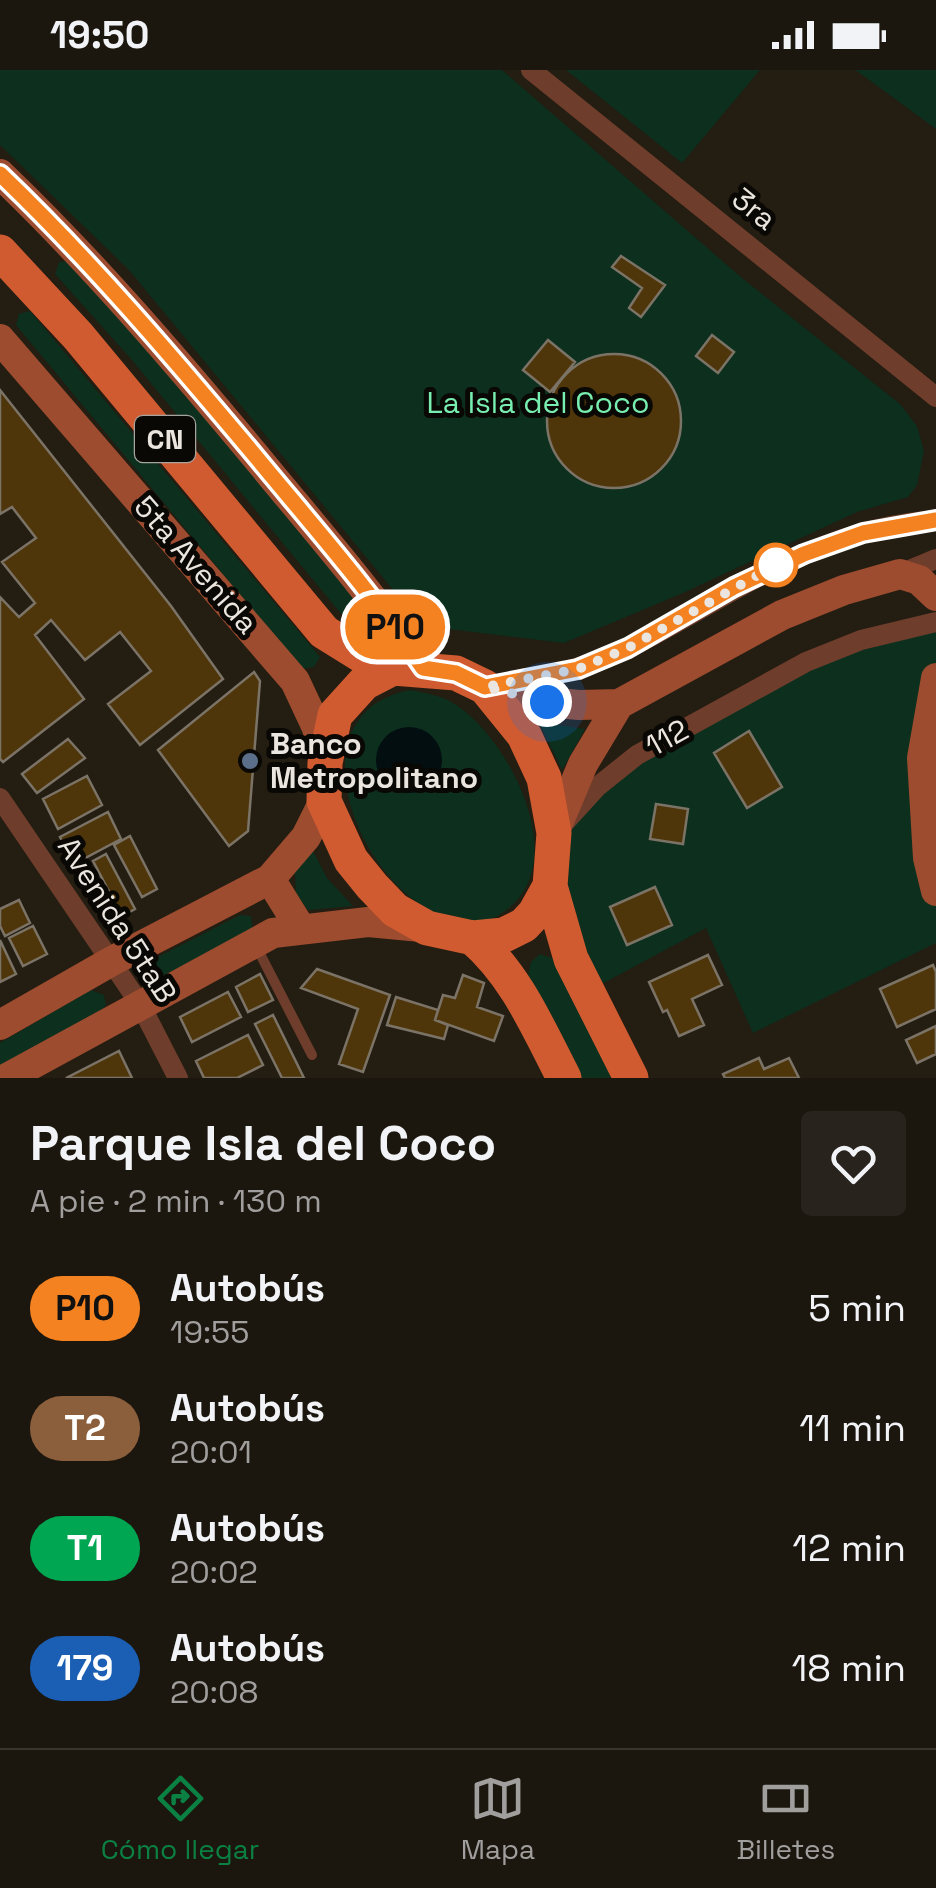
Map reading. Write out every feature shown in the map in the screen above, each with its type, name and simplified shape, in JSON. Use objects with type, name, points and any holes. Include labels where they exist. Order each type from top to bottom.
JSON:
[{"type":"highway","name":"5ta Avenida","points":[[0,252],[138,407],[324,632],[361,655],[408,668],[456,673],[485,687]]},
{"type":"highway","name":"5ta Avenida","points":[[324,632],[334,674],[335,715],[324,763],[324,801],[352,860],[372,886],[396,910],[427,928],[473,938],[504,935],[524,925],[550,886]]},
{"type":"highway","points":[[335,715],[364,682],[408,668]]},
{"type":"highway","points":[[485,687],[524,735],[544,778],[554,833],[550,886],[571,958],[631,1078]]},
{"type":"highway","points":[[473,938],[494,956],[524,1000],[564,1078]]},
{"type":"main road","points":[[0,174],[62,232],[352,573],[408,668]]},
{"type":"main road","name":"5ta Avenida","points":[[0,339],[295,681],[317,728],[324,763]]},
{"type":"main road","points":[[900,574],[918,580],[936,596]]},
{"type":"main road","name":"112","points":[[485,687],[578,706],[618,704],[782,614],[900,574]]},
{"type":"main road","points":[[936,678],[922,758],[928,858],[936,890]]},
{"type":"main road","name":"112","points":[[554,833],[584,764],[618,704]]},
{"type":"main road","points":[[0,1025],[270,879],[306,837],[324,801]]},
{"type":"main road","points":[[270,879],[301,929]]},
{"type":"main road","points":[[6,1078],[273,933],[368,922],[427,928]]},
{"type":"street","name":"3ra","points":[[532,70],[936,396]]},
{"type":"street","points":[[485,687],[578,669],[628,648],[734,587],[804,554],[863,533],[936,520]]},
{"type":"street","name":"112","points":[[900,574],[936,559]]},
{"type":"street","name":"112","points":[[554,833],[597,787],[637,755],[806,662],[861,640],[936,622]]},
{"type":"street","name":"Avenida 5taB","points":[[0,798],[140,1004],[178,1078]]},
{"type":"lane","points":[[255,943],[312,1055]]},
{"type":"green space","name":"La Isla del Coco","points":[[0,70],[502,70],[742,278],[900,404],[917,426],[924,451],[917,485],[908,497],[857,512],[564,643],[423,626],[129,270],[0,145]]},
{"type":"green space","points":[[566,70],[760,70],[682,163]]},
{"type":"green space","points":[[855,70],[936,70],[936,129],[861,74]]},
{"type":"green space","points":[[71,261],[308,540],[370,620],[358,629],[352,627],[131,359],[55,274],[59,262]]},
{"type":"green space","points":[[30,311],[320,657],[314,667],[302,669],[16,325],[19,314]]},
{"type":"green space","points":[[936,624],[936,943],[753,1033],[706,928],[587,992],[554,833],[597,787],[806,662]]},
{"type":"green space","points":[[410,690],[448,700],[476,721],[497,746],[528,810],[534,843],[531,873],[518,900],[488,920],[469,921],[433,912],[400,888],[372,854],[353,814],[345,774],[350,736],[371,707]]},
{"type":"green space","points":[[539,722],[585,729],[562,770]]},
{"type":"green space","points":[[313,851],[327,878],[353,906],[308,910],[296,894],[295,871]]},
{"type":"green space","points":[[240,915],[251,916],[253,930],[155,981],[139,973],[142,965]]},
{"type":"green space","points":[[540,954],[561,961],[620,1078],[580,1078],[528,975],[531,962]]},
{"type":"green space","points":[[91,990],[104,995],[106,1005],[99,1012],[0,1067],[0,1043]]},
{"type":"shaded area","points":[[409,727],[432,737],[442,760],[432,783],[409,793],[386,783],[376,760],[386,737]]},
{"type":"building","points":[[621,256],[665,285],[641,317],[629,308],[642,288],[612,267]]},
{"type":"building","points":[[712,335],[734,352],[718,373],[696,356]]},
{"type":"building","points":[[548,340],[575,362],[550,392],[523,370]]},
{"type":"building","points":[[614,354],[640,359],[661,374],[676,395],[681,421],[676,447],[661,468],[640,483],[614,488],[588,483],[567,468],[552,447],[547,421],[552,395],[567,374],[588,359]]},
{"type":"building","points":[[0,390],[171,606],[223,679],[140,745],[108,704],[151,671],[120,632],[85,660],[51,620],[35,635],[84,699],[3,762],[0,759],[0,597],[19,617],[35,603],[2,562],[36,538],[12,507],[0,514]]},
{"type":"building","points":[[254,672],[260,681],[248,831],[229,846],[158,750]]},
{"type":"building","points":[[749,731],[782,787],[747,808],[714,753]]},
{"type":"building","points":[[68,739],[85,758],[37,793],[22,774]]},
{"type":"building","points":[[87,776],[102,805],[58,829],[43,799]]},
{"type":"building","points":[[656,804],[688,809],[683,844],[650,839]]},
{"type":"building","points":[[108,812],[121,839],[74,864],[60,837]]},
{"type":"building","points":[[130,836],[157,889],[142,897],[114,845]]},
{"type":"building","points":[[106,854],[135,909],[122,916],[93,861]]},
{"type":"building","points":[[655,887],[672,925],[627,945],[610,907]]},
{"type":"building","points":[[19,900],[30,923],[5,936],[0,926],[0,909]]},
{"type":"building","points":[[33,926],[47,954],[23,966],[9,938]]},
{"type":"building","points":[[0,940],[16,974],[0,982]]},
{"type":"building","points":[[708,955],[722,985],[692,999],[704,1025],[679,1036],[649,982]]},
{"type":"building","points":[[933,965],[936,1009],[897,1027],[880,989]]},
{"type":"building","points":[[317,969],[390,995],[363,1072],[339,1064],[358,1009],[301,988]]},
{"type":"building","points":[[260,974],[273,1000],[248,1012],[236,987]]},
{"type":"building","points":[[463,975],[484,983],[477,1007],[503,1016],[494,1041],[435,1020],[443,995],[455,998]]},
{"type":"building","points":[[228,992],[241,1017],[192,1042],[180,1017]]},
{"type":"building","points":[[396,997],[438,1010],[435,1020],[448,1025],[444,1039],[387,1025]]},
{"type":"building","points":[[273,1015],[304,1078],[282,1078],[255,1024]]},
{"type":"building","points":[[936,1026],[936,1054],[917,1063],[906,1040]]},
{"type":"building","points":[[248,1035],[263,1065],[237,1078],[204,1078],[196,1061]]},
{"type":"building","points":[[119,1051],[132,1078],[66,1078]]},
{"type":"building","points":[[759,1058],[764,1069],[789,1058],[799,1078],[725,1078],[723,1074]]},
{"type":"bus line","name":"P10","points":[[0,174],[62,232],[210,402],[352,573],[423,668],[456,673],[485,687],[578,669],[628,648],[774,566],[863,533],[936,520]]},
{"type":"place","name":"Banco Metropolitano","points":[[250,761]]},
{"type":"route","points":[[547,702],[485,687],[578,669],[628,648],[776,565]]}]
